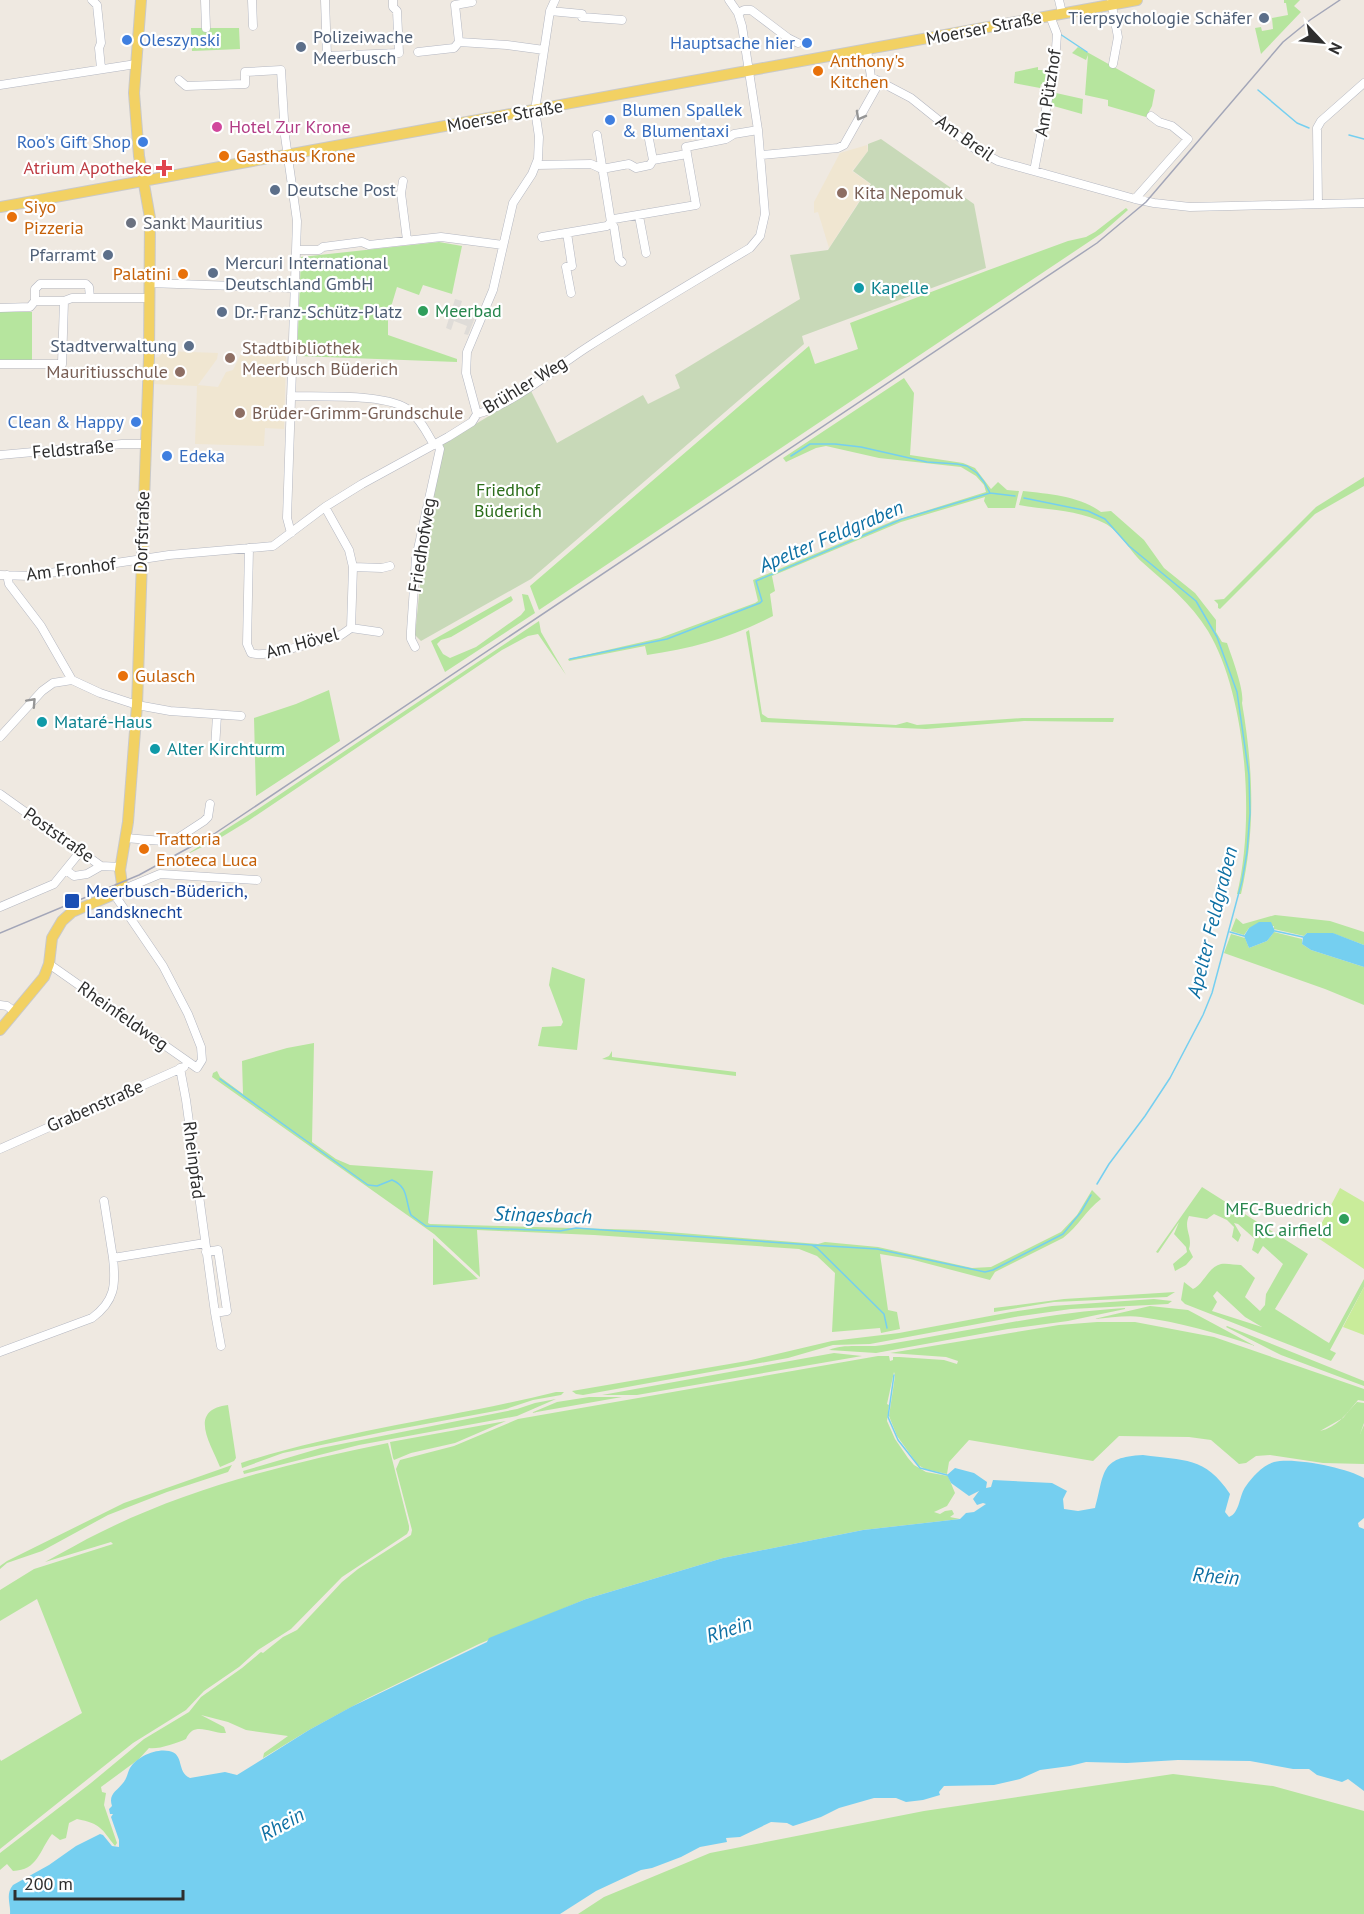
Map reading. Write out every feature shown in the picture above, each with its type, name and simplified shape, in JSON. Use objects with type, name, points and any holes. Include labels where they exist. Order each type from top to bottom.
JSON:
[{"type":"main road","name":"Dorfstraße","points":[[119,888],[138,705],[149,298],[150,218],[136,133],[134,93],[141,0]]},
{"type":"main road","name":"Moerser Straße","points":[[0,207],[867,50],[1050,16],[1111,2],[1137,0]]},
{"type":"main road","points":[[0,1030],[41,982],[49,964],[52,938],[62,921],[72,912],[119,888]]},
{"type":"street","points":[[92,0],[97,6],[101,68]]},
{"type":"street","points":[[205,0],[206,28]]},
{"type":"street","points":[[252,0],[253,26]]},
{"type":"street","points":[[325,0],[327,56],[399,53],[397,11],[393,7],[393,0]]},
{"type":"street","points":[[418,52],[454,48],[459,42],[455,5],[472,2],[471,0]]},
{"type":"street","points":[[477,414],[466,374],[465,360],[471,340],[493,290],[513,203],[536,165],[540,150],[535,110],[550,12],[555,0]]},
{"type":"street","points":[[729,0],[738,13],[751,10],[798,43]]},
{"type":"street","points":[[1059,0],[1062,13]]},
{"type":"street","points":[[1111,2],[1118,37],[1113,64]]},
{"type":"street","points":[[550,12],[622,20]]},
{"type":"street","name":"Brühler Weg","points":[[141,560],[169,555],[273,546],[362,484],[472,422],[477,414],[489,411],[521,392],[586,348],[754,244],[760,236],[765,214],[761,155],[750,71],[738,13]]},
{"type":"street","name":"Am Pützhof","points":[[1034,171],[1055,63],[1057,34],[1050,16]]},
{"type":"street","points":[[459,42],[544,50]]},
{"type":"street","name":"Am Breil","points":[[867,50],[872,77],[911,98],[972,147],[998,161],[1154,203],[1190,207],[1364,203]]},
{"type":"street","points":[[0,85],[136,64]]},
{"type":"street","points":[[179,80],[186,86],[245,84],[245,72],[281,70],[287,155],[297,214],[287,518],[291,533]]},
{"type":"street","points":[[761,155],[838,148],[844,145],[880,81]]},
{"type":"street","points":[[1318,204],[1317,128],[1364,83]]},
{"type":"street","points":[[1135,199],[1188,139],[1172,126],[1159,122],[1151,116]]},
{"type":"street","points":[[542,237],[607,226],[614,219],[696,205],[686,147],[758,130]]},
{"type":"street","points":[[536,165],[591,164],[602,169],[629,164],[636,168],[650,165],[653,160],[648,134]]},
{"type":"street","points":[[597,135],[610,222],[614,226],[619,259],[622,262]]},
{"type":"street","points":[[653,160],[687,154]]},
{"type":"street","points":[[591,164],[595,159],[600,159]]},
{"type":"street","points":[[403,181],[401,193],[407,240]]},
{"type":"street","points":[[639,216],[645,253]]},
{"type":"street","points":[[567,233],[572,266],[566,267],[571,292]]},
{"type":"street","points":[[296,250],[319,250],[323,247],[362,242],[369,245],[441,237],[503,245]]},
{"type":"street","points":[[149,283],[294,288]]},
{"type":"street","points":[[35,302],[35,289],[40,284],[86,284],[89,286],[90,298]]},
{"type":"street","points":[[0,308],[30,307],[35,302],[64,301],[72,298],[149,298]]},
{"type":"street","points":[[0,364],[62,364],[64,301]]},
{"type":"street","points":[[291,396],[393,401],[409,409],[415,415],[435,444]]},
{"type":"street","name":"Feldstraße","points":[[0,455],[145,444]]},
{"type":"street","name":"Friedhofweg","points":[[415,647],[411,639],[411,631],[416,558],[440,449],[435,444]]},
{"type":"street","name":"Am Hövel","points":[[326,507],[350,550],[353,567],[351,628]]},
{"type":"street","name":"Am Hövel","points":[[249,548],[247,644],[251,653],[255,655],[269,653],[341,635],[351,628],[378,632]]},
{"type":"street","name":"Am Fronhof","points":[[4,575],[30,576],[141,560]]},
{"type":"street","points":[[353,567],[390,566]]},
{"type":"street","points":[[4,575],[41,626],[72,680]]},
{"type":"street","points":[[0,737],[53,683],[72,680],[100,693],[138,705],[170,711],[241,716]]},
{"type":"street","points":[[215,749],[217,715]]},
{"type":"street","name":"Poststraße","points":[[0,794],[102,866],[121,867]]},
{"type":"street","points":[[126,838],[176,840],[208,817],[210,804]]},
{"type":"street","points":[[0,907],[54,884],[80,852]]},
{"type":"street","points":[[66,870],[74,876],[87,874],[102,866]]},
{"type":"street","points":[[194,1066],[202,1060],[201,1047],[188,1014],[119,888],[129,887],[160,874],[257,880]]},
{"type":"street","name":"Rheinfeldweg","points":[[49,964],[194,1066]]},
{"type":"street","points":[[0,1005],[7,1006],[15,1012]]},
{"type":"street","name":"Grabenstraße","points":[[0,1149],[180,1068],[194,1066]]},
{"type":"street","name":"Rheinpfad","points":[[180,1068],[214,1313],[221,1346]]},
{"type":"street","points":[[0,1352],[92,1318],[104,1309],[111,1297],[115,1278],[104,1201]]},
{"type":"street","points":[[113,1258],[205,1247],[218,1250],[227,1311],[214,1313]]},
{"type":"shaded area","name":"Kita Nepomuk","points":[[867,145],[868,151],[852,171],[870,184],[829,248],[818,212],[814,213],[814,202],[840,153]]},
{"type":"shaded area","points":[[455,299],[462,301],[459,310],[470,314],[472,308],[478,310],[468,335],[464,334],[467,326],[454,321],[451,330],[446,328]]},
{"type":"shaded area","name":"Brüder-Grimm-Grundschule","points":[[164,351],[218,353],[217,359],[198,385],[218,387],[226,372],[233,370],[241,354],[286,356],[284,429],[265,428],[264,446],[195,444],[197,386],[152,384],[153,358],[159,357]]},
{"type":"green space","points":[[1284,0],[1300,0],[1294,6],[1301,12],[1261,54],[1255,28],[1261,27],[1262,31],[1273,29],[1272,18],[1288,15]]},
{"type":"green space","points":[[191,28],[239,28],[240,49],[192,51]]},
{"type":"green space","points":[[1078,47],[1155,90],[1152,106],[1146,117],[1108,106],[1108,100],[1085,95],[1088,55],[1086,60],[1072,53]]},
{"type":"green space","points":[[1038,67],[1038,70],[1049,70],[1046,85],[1041,84],[1040,88],[1014,83],[1015,72]]},
{"type":"green space","points":[[1053,94],[1083,99],[1082,114],[1050,105]]},
{"type":"green space","name":"Friedhof Büderich","points":[[881,139],[974,204],[986,268],[802,336],[804,344],[531,579],[421,641],[415,635],[424,545],[442,444],[531,391],[557,443],[643,395],[648,404],[680,388],[675,375],[800,299],[790,255],[828,250],[871,184],[853,171],[868,151],[868,144]]},
{"type":"green space","points":[[1126,208],[1128,210],[1102,233],[539,610],[530,586],[809,346],[815,364],[858,349],[850,323],[1068,241],[1086,237]]},
{"type":"green space","points":[[439,242],[462,246],[452,294],[423,285],[419,295],[397,287],[388,317],[388,335],[457,359],[457,362],[297,356],[301,257]]},
{"type":"green space","points":[[0,312],[32,312],[32,362],[0,363]]},
{"type":"green space","points":[[904,378],[914,393],[910,455],[963,463],[975,468],[991,489],[998,482],[1007,490],[1019,491],[1015,508],[988,508],[984,501],[985,497],[901,522],[772,576],[775,591],[770,594],[773,616],[727,636],[696,646],[647,655],[645,646],[569,661],[568,659],[660,638],[755,603],[758,601],[753,580],[893,521],[986,492],[984,485],[976,476],[961,467],[879,458],[826,446],[816,448],[786,462],[783,458]]},
{"type":"green space","points":[[1364,477],[1364,486],[1315,514],[1220,609],[1218,608],[1214,600],[1224,599],[1316,507]]},
{"type":"green space","points":[[1023,491],[1064,497],[1084,502],[1101,512],[1111,511],[1144,540],[1164,568],[1195,593],[1216,620],[1216,632],[1222,642],[1227,643],[1240,682],[1249,751],[1251,822],[1241,894],[1237,894],[1246,832],[1244,760],[1232,689],[1208,631],[1186,603],[1142,562],[1110,526],[1084,515],[1019,505]]},
{"type":"green space","points":[[522,594],[528,595],[535,613],[445,672],[431,641],[511,596],[513,600],[511,602],[437,644],[443,654],[450,658],[476,647],[521,615],[525,610]]},
{"type":"green space","points":[[539,621],[541,632],[566,675],[538,634],[528,636],[502,650],[248,821],[184,856],[261,807]]},
{"type":"green space","points":[[749,630],[762,714],[768,718],[896,725],[907,722],[917,725],[1022,718],[1114,718],[1113,722],[1024,721],[926,729],[761,722],[746,632]]},
{"type":"green space","points":[[329,690],[340,741],[256,796],[254,718]]},
{"type":"green space","points":[[1275,915],[1330,921],[1364,932],[1364,945],[1332,933],[1307,933],[1304,936],[1274,929],[1274,926],[1249,928],[1244,935],[1231,931],[1236,918],[1243,924]]},
{"type":"green space","points":[[1274,932],[1302,939],[1302,944],[1311,950],[1364,967],[1364,1005],[1224,953],[1231,934],[1245,938],[1249,948],[1267,941]]},
{"type":"green space","points":[[552,967],[585,979],[577,1050],[538,1046],[542,1027],[561,1026],[563,1022],[549,985]]},
{"type":"green space","points":[[314,1043],[312,1142],[336,1159],[350,1165],[433,1171],[428,1223],[430,1224],[644,1230],[818,1244],[825,1242],[878,1247],[972,1268],[991,1267],[1061,1232],[1077,1215],[1092,1190],[1101,1199],[1063,1238],[995,1272],[990,1280],[910,1259],[880,1254],[888,1310],[897,1312],[900,1329],[881,1333],[880,1328],[832,1332],[835,1273],[817,1256],[799,1249],[594,1235],[477,1230],[480,1277],[434,1234],[212,1077],[217,1071],[220,1077],[243,1094],[242,1061]]},
{"type":"green space","points":[[612,1051],[612,1057],[736,1072],[736,1076],[602,1059],[609,1056]]},
{"type":"green space","points":[[1202,1187],[1308,1254],[1275,1309],[1324,1340],[1329,1343],[1364,1279],[1364,1287],[1330,1350],[1336,1353],[1331,1361],[1185,1304],[1181,1300],[1184,1282],[1193,1289],[1217,1266],[1228,1264],[1241,1265],[1255,1278],[1245,1297],[1260,1311],[1265,1305],[1266,1294],[1283,1264],[1263,1246],[1258,1254],[1252,1250],[1255,1239],[1238,1224],[1234,1223],[1241,1235],[1238,1242],[1232,1237],[1234,1227],[1227,1220],[1214,1214],[1207,1219],[1189,1216],[1187,1225],[1189,1249],[1193,1257],[1186,1265],[1175,1271],[1173,1264],[1187,1252],[1186,1247],[1174,1234],[1179,1222],[1158,1253],[1156,1252]],"holes":[[[1217,1291],[1245,1317],[1262,1327],[1212,1311],[1217,1302],[1213,1296]]]},
{"type":"green space","name":"MFC-Buedrich RC airfield","points":[[1340,1188],[1364,1202],[1364,1269],[1315,1236]]},
{"type":"green space","points":[[433,1238],[478,1279],[433,1285]]},
{"type":"green space","points":[[1364,1287],[1364,1335],[1343,1327]]},
{"type":"green space","points":[[1175,1292],[1167,1297],[1054,1302],[994,1312],[994,1308],[1064,1299]]},
{"type":"green space","points":[[1154,1299],[1172,1301],[1168,1304],[1071,1309],[1015,1317],[870,1344],[833,1345],[788,1358],[583,1395],[572,1391],[747,1361],[832,1341],[899,1333],[1011,1312],[1052,1306]]},
{"type":"green space","points":[[1150,1306],[1188,1310],[1255,1346],[1198,1328],[1155,1319],[1130,1316],[1094,1319]]},
{"type":"green space","points":[[1125,1308],[1068,1321],[1008,1329],[876,1353],[829,1350],[841,1347],[883,1345],[1034,1318]]},
{"type":"green space","points":[[1135,1322],[1214,1337],[1364,1389],[1364,1401],[1358,1400],[1348,1412],[1357,1402],[1364,1403],[1364,1423],[1360,1434],[1364,1425],[1364,1464],[1323,1463],[1270,1455],[1256,1456],[1246,1463],[1239,1464],[1211,1440],[1189,1437],[1119,1436],[1093,1461],[969,1440],[949,1462],[947,1474],[918,1465],[897,1436],[889,1416],[894,1372],[887,1404],[889,1405],[887,1421],[895,1439],[914,1465],[926,1472],[948,1476],[955,1493],[947,1506],[934,1512],[940,1514],[952,1510],[954,1514],[950,1517],[960,1519],[863,1530],[723,1558],[586,1599],[479,1644],[368,1698],[263,1758],[264,1753],[288,1736],[246,1730],[228,1722],[201,1715],[224,1727],[226,1733],[198,1729],[189,1733],[182,1741],[149,1748],[139,1759],[101,1787],[102,1792],[106,1793],[104,1805],[117,1843],[115,1846],[100,1828],[77,1819],[69,1823],[66,1838],[60,1840],[52,1834],[37,1859],[28,1867],[13,1871],[7,1864],[0,1870],[0,1853],[144,1739],[189,1712],[201,1697],[261,1652],[263,1653],[283,1637],[297,1630],[342,1582],[358,1569],[411,1535],[412,1530],[396,1469],[400,1460],[454,1446],[518,1419],[878,1356],[889,1356],[890,1361],[893,1357],[899,1357],[944,1360],[957,1364],[958,1361],[946,1357],[890,1353],[1059,1325]],"holes":[[[1341,1419],[1331,1427],[1320,1431]]]},
{"type":"green space","points":[[1227,1326],[1364,1381],[1364,1386],[1281,1355]]},
{"type":"green space","points":[[834,1353],[862,1356],[637,1395],[602,1395]]},
{"type":"green space","points":[[564,1392],[561,1395],[533,1400],[506,1409],[283,1453],[242,1468],[241,1463],[319,1442]]},
{"type":"green space","points":[[589,1397],[622,1397],[531,1413],[557,1402]]},
{"type":"green space","points":[[556,1399],[517,1416],[359,1445],[244,1474],[243,1471],[321,1448],[517,1409]]},
{"type":"green space","points":[[228,1405],[236,1458],[220,1467],[208,1439],[205,1421],[208,1414],[216,1408]]},
{"type":"green space","points":[[506,1421],[455,1443],[411,1453],[394,1460],[393,1458],[390,1442]]},
{"type":"green space","points":[[388,1443],[409,1526],[407,1534],[342,1577],[291,1629],[258,1650],[239,1667],[204,1691],[186,1710],[133,1743],[0,1849],[0,1759],[1,1761],[82,1713],[37,1599],[0,1621],[0,1590],[34,1569],[113,1544],[111,1542],[45,1562],[101,1532],[170,1502],[278,1468]]},
{"type":"green space","points":[[232,1465],[228,1472],[108,1515],[42,1551],[7,1563],[0,1569],[0,1566],[7,1561],[124,1503]]},
{"type":"green space","points":[[1173,1774],[1273,1786],[1364,1811],[1364,1914],[578,1914],[604,1897],[710,1853],[924,1811]]},
{"type":"water","points":[[1259,922],[1271,922],[1275,931],[1267,941],[1249,948],[1244,936],[1249,928]]},
{"type":"water","points":[[1307,933],[1333,933],[1364,945],[1364,967],[1311,950],[1302,944],[1303,937]]},
{"type":"water","name":"Rhein","points":[[1143,1455],[1192,1462],[1212,1473],[1230,1494],[1225,1512],[1229,1517],[1235,1512],[1251,1479],[1274,1462],[1294,1461],[1320,1464],[1364,1478],[1364,1518],[1358,1523],[1359,1527],[1364,1529],[1364,1791],[1348,1779],[1342,1782],[1317,1775],[1309,1769],[1293,1769],[1250,1761],[1086,1762],[1040,1770],[1020,1779],[994,1785],[944,1786],[939,1792],[940,1795],[923,1800],[906,1802],[896,1798],[874,1798],[839,1808],[821,1817],[793,1826],[787,1823],[771,1822],[740,1837],[726,1838],[727,1842],[700,1847],[681,1857],[641,1870],[596,1891],[560,1914],[10,1914],[9,1896],[13,1885],[49,1865],[76,1846],[100,1834],[112,1846],[119,1847],[119,1840],[111,1817],[113,1814],[110,1814],[109,1809],[112,1806],[111,1798],[124,1781],[132,1765],[146,1754],[164,1750],[174,1753],[179,1759],[183,1772],[190,1778],[225,1772],[237,1775],[351,1707],[487,1642],[489,1638],[586,1599],[723,1558],[863,1530],[960,1519],[966,1513],[974,1512],[986,1504],[977,1505],[973,1499],[979,1491],[969,1496],[951,1483],[947,1475],[955,1468],[974,1473],[987,1482],[986,1488],[991,1487],[993,1480],[1052,1483],[1067,1491],[1063,1499],[1064,1509],[1078,1511],[1095,1508],[1103,1476],[1111,1463],[1129,1456]]},
{"type":"waterway","points":[[1060,34],[1087,52]]},
{"type":"waterway","points":[[1258,90],[1297,123],[1309,128]]},
{"type":"waterway","points":[[1349,135],[1364,139]]},
{"type":"waterway","name":"Apelter Feldgraben","points":[[791,456],[810,444],[835,444],[861,447],[927,462],[957,464],[967,466],[977,473],[990,493]]},
{"type":"waterway","name":"Apelter Feldgraben","points":[[570,659],[667,639],[760,603],[762,601],[756,581],[902,519],[990,493],[1015,496]]},
{"type":"waterway","name":"Apelter Feldgraben","points":[[1024,498],[1088,511],[1105,519],[1129,546],[1196,601],[1217,637],[1237,692],[1249,775],[1250,813],[1247,852],[1242,881],[1212,993],[1170,1078],[1097,1184]]},
{"type":"waterway","points":[[1275,931],[1303,937]]},
{"type":"waterway","points":[[1230,932],[1244,936]]},
{"type":"waterway","name":"Stingesbach","points":[[220,1079],[368,1185],[377,1186],[392,1180],[397,1183],[404,1190],[411,1215],[426,1226],[560,1231],[576,1228],[812,1245],[884,1314],[887,1328]]},
{"type":"waterway","name":"Apelter Feldgraben","points":[[812,1245],[877,1249],[985,1272],[1063,1234],[1091,1195]]},
{"type":"waterway","name":"Stingesbach","points":[[894,1375],[888,1417],[898,1440],[920,1468],[947,1475]]},
{"type":"tram line","points":[[0,933],[139,875],[214,834],[1097,243],[1146,202],[1283,42],[1340,0]]},
{"type":"place","name":"Tierpsychologie Schäfer","points":[[1264,18]]},
{"type":"place","name":"Oleszynski","points":[[127,40]]},
{"type":"place","name":"Hauptsache hier","points":[[807,43]]},
{"type":"place","name":"Polizeiwache Meerbusch","points":[[301,47]]},
{"type":"place","name":"Anthony's Kitchen","points":[[818,71]]},
{"type":"place","name":"Blumen Spallek & Blumentaxi","points":[[610,120]]},
{"type":"place","name":"Hotel Zur Krone","points":[[217,127]]},
{"type":"place","name":"Roo's Gift Shop","points":[[143,142]]},
{"type":"place","name":"Gasthaus Krone","points":[[224,156]]},
{"type":"place","name":"Atrium Apotheke","points":[[164,168]]},
{"type":"place","name":"Deutsche Post","points":[[275,190]]},
{"type":"place","name":"Kita Nepomuk","points":[[842,193]]},
{"type":"place","name":"Siyo Pizzeria","points":[[12,217]]},
{"type":"place","name":"Sankt Mauritius","points":[[131,223]]},
{"type":"place","name":"Pfarramt","points":[[108,255]]},
{"type":"place","name":"Mercuri International Deutschland GmbH","points":[[213,273]]},
{"type":"place","name":"Palatini","points":[[183,274]]},
{"type":"place","name":"Kapelle","points":[[859,288]]},
{"type":"place","name":"Meerbad","points":[[423,311]]},
{"type":"place","name":"Dr.-Franz-Schütz-Platz","points":[[222,312]]},
{"type":"place","name":"Stadtverwaltung","points":[[189,346]]},
{"type":"place","name":"Stadtbibliothek Meerbusch Büderich","points":[[230,358]]},
{"type":"place","name":"Mauritiusschule","points":[[180,372]]},
{"type":"place","name":"Brüder-Grimm-Grundschule","points":[[240,413]]},
{"type":"place","name":"Clean & Happy","points":[[136,422]]},
{"type":"place","name":"Edeka","points":[[167,456]]},
{"type":"place","name":"Gulasch","points":[[123,676]]},
{"type":"place","name":"Mataré-Haus","points":[[42,722]]},
{"type":"place","name":"Alter Kirchturm","points":[[155,749]]},
{"type":"place","name":"Trattoria Enoteca Luca","points":[[144,849]]},
{"type":"place","name":"Meerbusch-Büderich, Landsknecht","points":[[72,901]]},
{"type":"place","name":"MFC-Buedrich RC airfield","points":[[1344,1219]]}]
